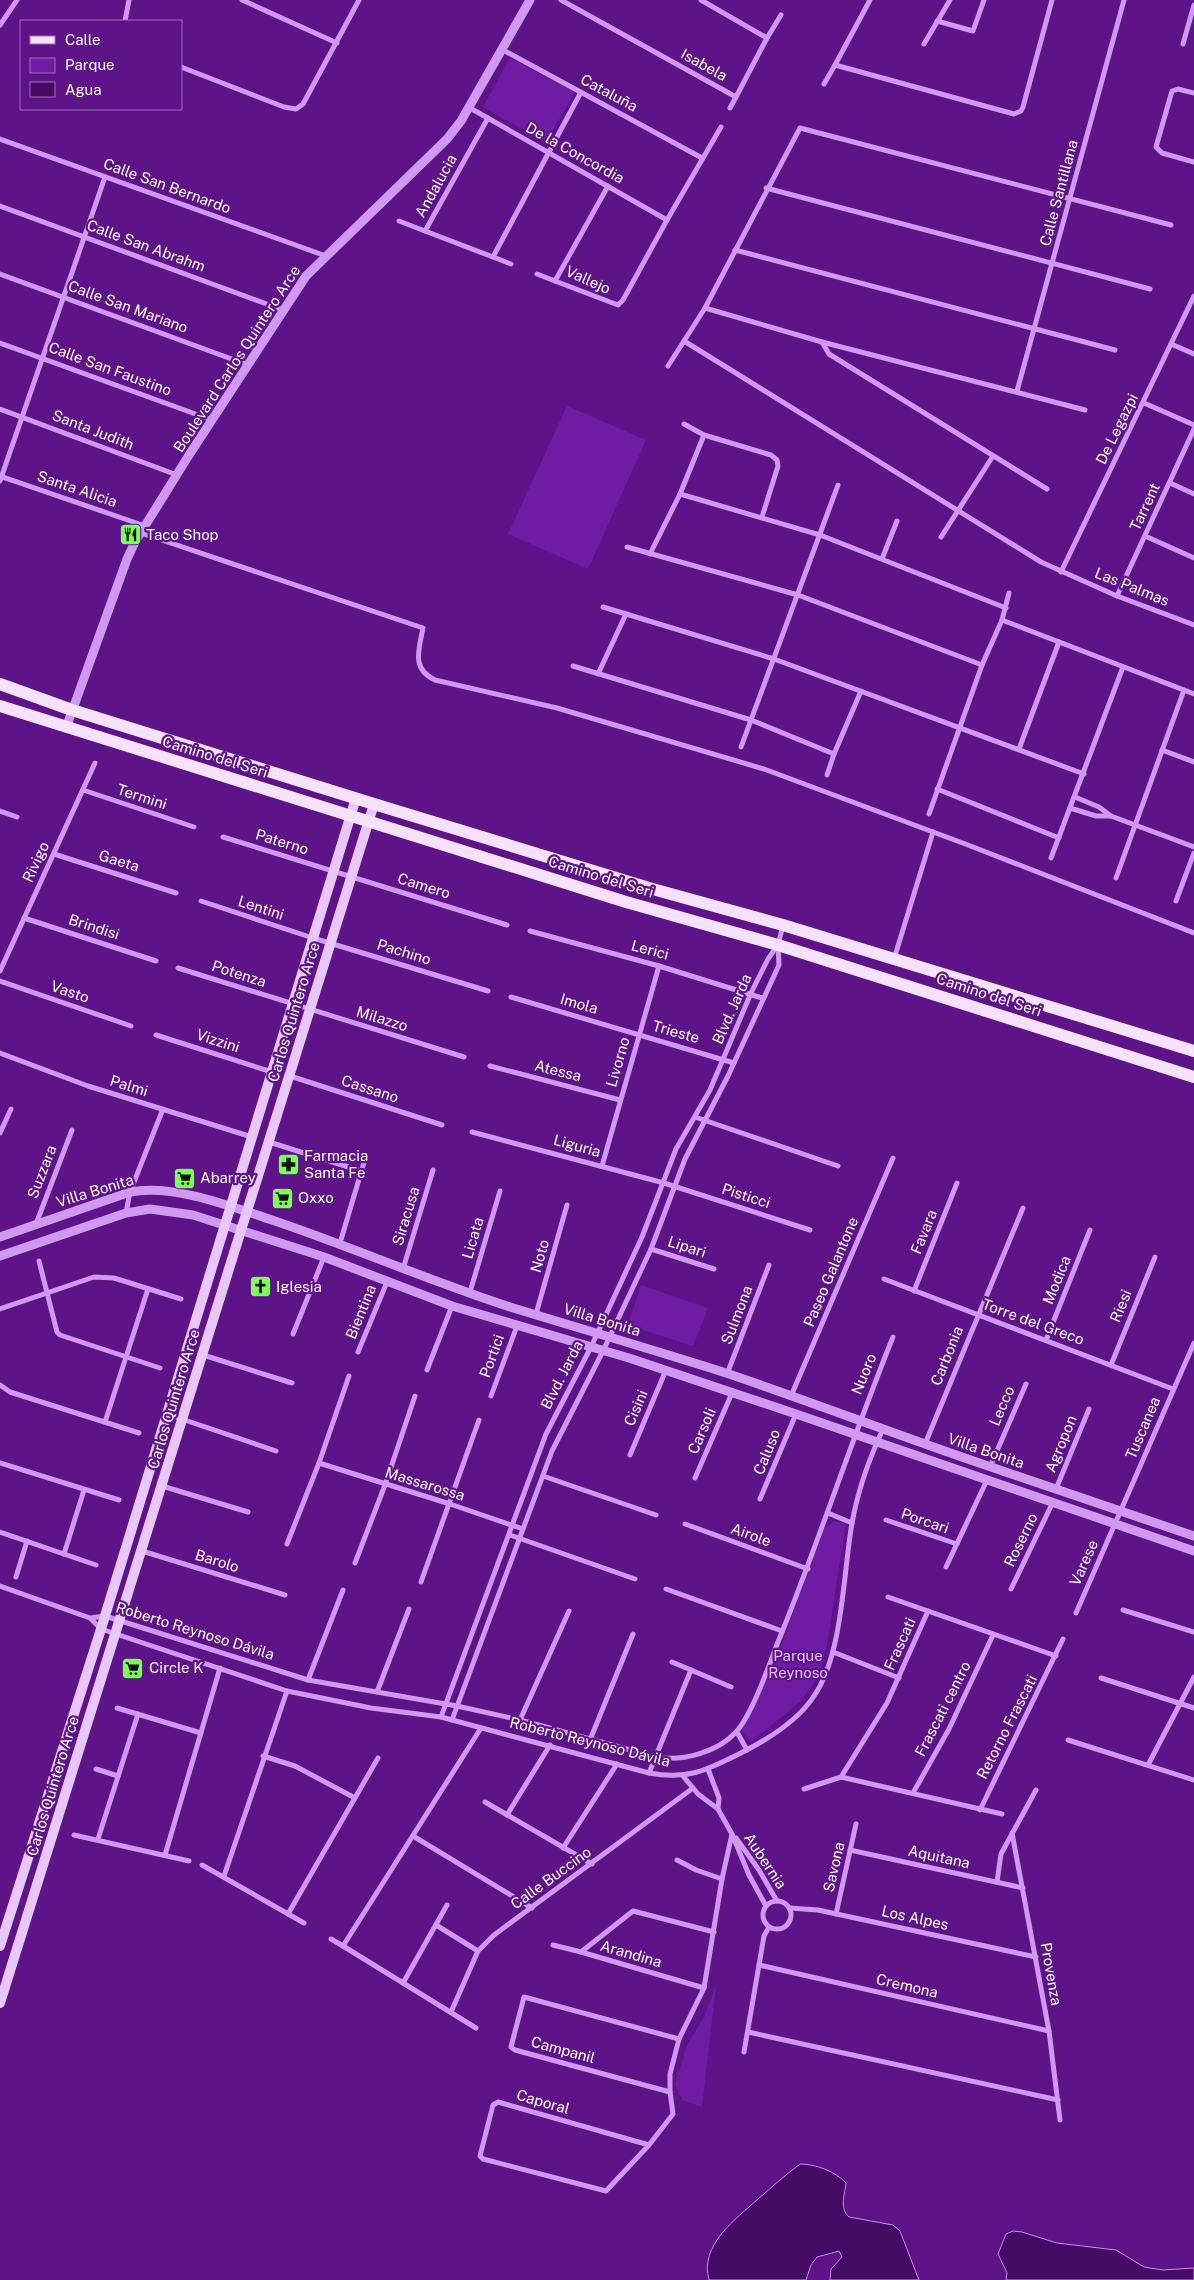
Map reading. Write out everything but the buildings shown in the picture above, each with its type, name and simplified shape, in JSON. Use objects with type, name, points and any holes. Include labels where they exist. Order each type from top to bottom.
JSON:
[{"type":"main road","name":"Camino del Seri","points":[[0,684],[72,710],[374,804],[1194,1051]]},
{"type":"main road","name":"Camino del Seri","points":[[0,706],[626,902],[778,945],[1194,1077]]},
{"type":"main road","name":"Carlos Quintero Arce","points":[[0,1946],[101,1629],[356,798]]},
{"type":"main road","name":"Carlos Quintero Arce","points":[[0,2003],[117,1634],[374,804]]},
{"type":"main road","points":[[626,902],[649,888]]},
{"type":"main road","points":[[38,1824],[55,1830]]},
{"type":"street","points":[[0,24],[17,0]]},
{"type":"street","points":[[125,20],[129,0]]},
{"type":"street","points":[[242,0],[337,43]]},
{"type":"street","points":[[182,67],[284,107],[296,109],[303,104],[359,0]]},
{"type":"street","name":"Boulevard Carlos Quintero Arce","points":[[66,728],[124,567],[143,530],[212,420],[306,276],[447,139],[470,108],[530,0]]},
{"type":"street","name":"Isabela","points":[[561,0],[736,97],[767,38],[781,16]]},
{"type":"street","points":[[701,0],[767,38]]},
{"type":"street","points":[[824,84],[870,0]]},
{"type":"street","points":[[924,44],[950,0]]},
{"type":"street","points":[[937,21],[973,31],[984,0]]},
{"type":"street","points":[[835,65],[1018,114],[1023,107],[1052,0]]},
{"type":"street","name":"Calle Santillana","points":[[1017,391],[1054,263],[1069,200],[1124,0]]},
{"type":"street","points":[[1183,44],[1192,24],[1194,5]]},
{"type":"street","name":"Cataluña","points":[[503,50],[702,158]]},
{"type":"street","points":[[1194,93],[1178,89],[1172,91],[1156,147],[1162,153],[1194,162]]},
{"type":"street","points":[[493,257],[547,152],[581,92]]},
{"type":"street","points":[[730,108],[736,97]]},
{"type":"street","name":"De la Concordia","points":[[470,108],[667,220]]},
{"type":"street","name":"Andalucia","points":[[488,118],[425,231],[512,264]]},
{"type":"street","points":[[667,220],[722,127]]},
{"type":"street","points":[[668,366],[705,308],[766,188],[800,128],[1069,200],[1171,225]]},
{"type":"street","name":"Calle San Bernardo","points":[[0,139],[326,256]]},
{"type":"street","points":[[0,478],[23,417],[105,177]]},
{"type":"street","name":"Vallejo","points":[[608,186],[555,281],[618,305],[623,300],[667,220]]},
{"type":"street","points":[[766,188],[1150,289]]},
{"type":"street","name":"Calle San Abrahm","points":[[0,206],[283,310]]},
{"type":"street","points":[[399,221],[425,231]]},
{"type":"street","points":[[735,250],[1115,350]]},
{"type":"street","name":"Calle San Mariano","points":[[0,274],[248,365]]},
{"type":"street","points":[[537,274],[555,281]]},
{"type":"street","name":"De Legazpi","points":[[1061,572],[1194,296]]},
{"type":"street","points":[[705,308],[822,342],[1085,410]]},
{"type":"street","name":"Las Palmas","points":[[684,341],[1040,562],[1117,596],[1194,625]]},
{"type":"street","points":[[822,342],[829,354],[1047,488]]},
{"type":"street","name":"Calle San Faustino","points":[[0,343],[212,420]]},
{"type":"street","points":[[1171,344],[1194,354]]},
{"type":"street","points":[[1144,403],[1194,425]]},
{"type":"street","name":"Santa Judith","points":[[0,409],[177,475]]},
{"type":"street","points":[[684,424],[704,435],[771,456],[777,460],[778,466],[762,517]]},
{"type":"street","name":"Tarrent","points":[[1117,596],[1194,429]]},
{"type":"street","points":[[650,554],[680,494],[704,435]]},
{"type":"street","points":[[941,537],[993,456]]},
{"type":"street","name":"Santa Alicia","points":[[0,478],[423,628],[417,658],[418,666],[428,677],[435,680],[557,708],[764,769],[934,832]]},
{"type":"street","points":[[1170,483],[1194,494]]},
{"type":"street","points":[[741,746],[838,485]]},
{"type":"street","points":[[680,494],[820,535],[1006,608]]},
{"type":"street","points":[[882,559],[896,521]]},
{"type":"street","points":[[1145,536],[1194,558]]},
{"type":"street","points":[[627,548],[798,595],[982,665]]},
{"type":"street","points":[[929,814],[982,665],[1002,620],[1010,593]]},
{"type":"street","points":[[603,607],[774,659],[1084,774]]},
{"type":"street","points":[[598,674],[626,614]]},
{"type":"street","points":[[1002,620],[1194,694]]},
{"type":"street","points":[[1019,749],[1059,642]]},
{"type":"street","points":[[573,666],[751,720],[834,754]]},
{"type":"street","points":[[1051,858],[1123,667]]},
{"type":"street","points":[[1116,878],[1184,690]]},
{"type":"street","points":[[828,775],[834,754],[861,691]]},
{"type":"street","points":[[1162,750],[1194,762]]},
{"type":"street","name":"Rivigo","points":[[0,971],[95,763]]},
{"type":"street","points":[[937,789],[1058,838]]},
{"type":"street","name":"Termini","points":[[83,790],[194,826]]},
{"type":"street","points":[[1075,797],[1099,807],[1111,816],[1194,846]]},
{"type":"street","points":[[1070,808],[1096,816],[1111,816]]},
{"type":"street","points":[[0,812],[17,817]]},
{"type":"street","points":[[894,960],[934,832],[1194,933]]},
{"type":"street","name":"Paterno","points":[[223,838],[334,871]]},
{"type":"street","points":[[1176,901],[1194,853]]},
{"type":"street","name":"Gaeta","points":[[54,854],[176,892]]},
{"type":"street","name":"Camero","points":[[334,871],[507,925]]},
{"type":"street","name":"Lentini","points":[[201,901],[313,938]]},
{"type":"street","name":"Brindisi","points":[[24,918],[156,961]]},
{"type":"street","points":[[778,945],[783,926]]},
{"type":"street","name":"Lerici","points":[[530,931],[659,966],[751,993],[762,998]]},
{"type":"street","name":"Pachino","points":[[313,938],[488,991]]},
{"type":"street","name":"Blvd. Jarda","points":[[441,1717],[546,1434],[597,1333],[642,1237],[676,1149],[710,1090],[751,993],[768,959],[778,945]]},
{"type":"street","name":"Blvd. Jarda","points":[[452,1720],[521,1538],[542,1476],[559,1435],[604,1351],[651,1249],[685,1159],[734,1063],[778,964],[778,945]]},
{"type":"street","name":"Livorno","points":[[602,1166],[659,966]]},
{"type":"street","name":"Potenza","points":[[178,968],[293,1004]]},
{"type":"street","name":"Vasto","points":[[0,981],[131,1026]]},
{"type":"street","name":"Imola","points":[[511,997],[639,1034]]},
{"type":"street","name":"Milazzo","points":[[293,1004],[464,1057]]},
{"type":"street","name":"Trieste","points":[[639,1034],[724,1058],[734,1063]]},
{"type":"street","name":"Vizzini","points":[[156,1035],[272,1072]]},
{"type":"street","name":"Palmi","points":[[0,1053],[88,1086],[252,1137]]},
{"type":"street","name":"Atessa","points":[[490,1066],[620,1100]]},
{"type":"street","name":"Cassano","points":[[290,1076],[442,1125]]},
{"type":"street","points":[[0,1133],[11,1109]]},
{"type":"street","points":[[126,1213],[130,1192],[163,1109]]},
{"type":"street","points":[[696,1117],[838,1166]]},
{"type":"street","name":"Suzzara","points":[[36,1224],[72,1130]]},
{"type":"street","name":"Liguria","points":[[472,1132],[676,1186]]},
{"type":"street","points":[[269,1142],[361,1171]]},
{"type":"street","name":"Paseo Galantone","points":[[791,1396],[893,1158]]},
{"type":"street","points":[[340,1243],[364,1159]]},
{"type":"street","name":"Siracusa","points":[[403,1269],[434,1170]]},
{"type":"street","name":"Favara","points":[[914,1291],[957,1183]]},
{"type":"street","name":"Pisticci","points":[[676,1186],[810,1230]]},
{"type":"street","name":"Villa Bonita","points":[[0,1237],[130,1192],[141,1190],[168,1192],[231,1207],[340,1243],[403,1269],[470,1292],[727,1374],[990,1467],[1122,1510],[1194,1536]]},
{"type":"street","name":"Licata","points":[[470,1292],[500,1191]]},
{"type":"street","name":"Noto","points":[[536,1314],[568,1205]]},
{"type":"street","name":"Carbonia","points":[[925,1444],[1023,1208]]},
{"type":"street","name":"Villa Bonita","points":[[0,1256],[126,1213],[170,1210],[225,1224],[324,1256],[452,1306],[666,1370],[1194,1551]]},
{"type":"street","name":"Modica","points":[[1046,1340],[1090,1230]]},
{"type":"street","name":"Lipari","points":[[651,1249],[714,1269]]},
{"type":"street","points":[[293,1334],[324,1256]]},
{"type":"street","name":"Riesi","points":[[1111,1365],[1155,1258]]},
{"type":"street","points":[[39,1261],[57,1332],[60,1335],[160,1368]]},
{"type":"street","name":"Sulmona","points":[[727,1374],[769,1265]]},
{"type":"street","points":[[0,1309],[94,1276],[114,1278],[181,1299]]},
{"type":"street","name":"Torre del Greco","points":[[884,1280],[1173,1389]]},
{"type":"street","name":"Bientina","points":[[358,1352],[387,1282]]},
{"type":"street","points":[[105,1422],[148,1289]]},
{"type":"street","points":[[427,1370],[452,1306]]},
{"type":"street","name":"Portici","points":[[491,1396],[517,1326]]},
{"type":"street","name":"Nuoro","points":[[860,1421],[893,1337]]},
{"type":"street","name":"Tuscanea","points":[[1116,1523],[1194,1342]]},
{"type":"street","points":[[203,1355],[292,1383]]},
{"type":"street","name":"Cisini","points":[[630,1455],[666,1370]]},
{"type":"street","points":[[287,1544],[319,1463],[349,1376]]},
{"type":"street","name":"Lecco","points":[[990,1467],[1026,1384]]},
{"type":"street","points":[[0,1385],[10,1392],[139,1433]]},
{"type":"street","name":"Carsoli","points":[[695,1478],[732,1392]]},
{"type":"street","points":[[354,1563],[385,1485],[415,1396]]},
{"type":"street","name":"Agropon","points":[[1056,1489],[1089,1409]]},
{"type":"street","points":[[167,1414],[276,1451]]},
{"type":"street","name":"Caluso","points":[[760,1499],[796,1414]]},
{"type":"street","points":[[421,1582],[479,1420]]},
{"type":"street","name":"Roberto Reynoso Dávila","points":[[105,1616],[308,1680],[457,1706],[520,1720],[669,1760],[688,1758],[719,1744],[736,1732],[752,1706],[808,1569],[860,1421]]},
{"type":"street","name":"Roberto Reynoso Dávila","points":[[101,1629],[287,1691],[371,1708],[441,1717],[649,1773],[683,1776],[708,1769],[747,1750],[776,1731],[805,1708],[823,1681],[834,1652],[858,1492],[883,1429]]},
{"type":"street","name":"Massarossa","points":[[319,1463],[450,1504],[523,1530]]},
{"type":"street","points":[[0,1464],[119,1500]]},
{"type":"street","points":[[542,1476],[656,1515]]},
{"type":"street","points":[[946,1567],[987,1480]]},
{"type":"street","points":[[162,1486],[248,1512]]},
{"type":"street","points":[[64,1554],[84,1490]]},
{"type":"street","name":"Roserno","points":[[1011,1589],[1053,1502]]},
{"type":"street","points":[[828,1513],[852,1523]]},
{"type":"street","name":"Porcari","points":[[886,1520],[957,1544]]},
{"type":"street","name":"Varese","points":[[1076,1612],[1116,1523]]},
{"type":"street","name":"Airole","points":[[685,1524],[808,1569]]},
{"type":"street","points":[[0,1532],[96,1565]]},
{"type":"street","points":[[510,1535],[635,1579]]},
{"type":"street","points":[[16,1577],[27,1541]]},
{"type":"street","name":"Barolo","points":[[142,1552],[285,1595]]},
{"type":"street","points":[[0,1586],[90,1618],[101,1629]]},
{"type":"street","points":[[666,1589],[782,1632]]},
{"type":"street","points":[[308,1680],[343,1590]]},
{"type":"street","points":[[888,1597],[928,1611]]},
{"type":"street","points":[[377,1692],[409,1609]]},
{"type":"street","points":[[1123,1610],[1194,1632]]},
{"type":"street","points":[[520,1720],[569,1611]]},
{"type":"street","name":"Frascati","points":[[841,1777],[900,1678],[928,1611],[1056,1656]]},
{"type":"street","points":[[90,1618],[105,1616]]},
{"type":"street","points":[[590,1740],[633,1634]]},
{"type":"street","name":"Frascati centro","points":[[913,1793],[949,1729],[993,1635]]},
{"type":"street","name":"Retorno Frascati","points":[[980,1810],[1064,1639]]},
{"type":"street","points":[[834,1652],[900,1678]]},
{"type":"street","points":[[672,1662],[731,1688]]},
{"type":"street","points":[[165,1855],[220,1668]]},
{"type":"street","points":[[649,1773],[691,1670]]},
{"type":"street","points":[[1148,1765],[1194,1677]]},
{"type":"street","points":[[1101,1678],[1194,1708]]},
{"type":"street","points":[[224,1876],[263,1756],[287,1691]]},
{"type":"street","points":[[117,1708],[201,1733]]},
{"type":"street","points":[[98,1839],[138,1714]]},
{"type":"street","points":[[342,1946],[481,1728]]},
{"type":"street","points":[[736,1732],[747,1750]]},
{"type":"street","points":[[1068,1740],[1194,1780]]},
{"type":"street","points":[[507,1815],[550,1745]]},
{"type":"street","points":[[263,1756],[296,1766],[355,1798]]},
{"type":"street","points":[[288,1914],[378,1758]]},
{"type":"street","points":[[563,1848],[617,1764]]},
{"type":"street","points":[[96,1769],[118,1776]]},
{"type":"street","name":"Aubernia","points":[[708,1769],[719,1798],[718,1809]]},
{"type":"street","name":"Aubernia","points":[[683,1776],[706,1801],[718,1809],[766,1906]]},
{"type":"street","points":[[804,1789],[841,1777],[1002,1814]]},
{"type":"street","name":"Calle Buccino","points":[[451,2012],[478,1951],[503,1928],[693,1788]]},
{"type":"street","points":[[997,1882],[1001,1854],[1036,1790]]},
{"type":"street","points":[[485,1802],[592,1864]]},
{"type":"street","name":"Savona","points":[[836,1914],[856,1824]]},
{"type":"street","name":"Provenza","points":[[1012,1833],[1049,2031],[1060,2120]]},
{"type":"street","points":[[649,2145],[673,2114],[670,2074],[679,2039],[704,1988],[722,1879],[732,1834]]},
{"type":"street","name":"Aubernia","points":[[732,1834],[759,1870],[777,1901]]},
{"type":"street","points":[[74,1835],[189,1861]]},
{"type":"street","points":[[413,1836],[532,1908]]},
{"type":"street","name":"Aquitana","points":[[850,1850],[1023,1888]]},
{"type":"street","points":[[677,1860],[696,1870],[722,1879]]},
{"type":"street","points":[[202,1865],[304,1923]]},
{"type":"street","points":[[777,1901],[784,1903],[789,1908],[790,1919],[788,1924],[779,1929],[769,1927],[763,1917],[766,1906],[777,1901]]},
{"type":"street","points":[[403,1984],[447,1905]]},
{"type":"street","name":"Los Alpes","points":[[789,1908],[836,1914],[1036,1957]]},
{"type":"street","name":"Arandina","points":[[581,1952],[633,1911],[714,1932]]},
{"type":"street","points":[[436,1926],[478,1951]]},
{"type":"street","points":[[744,2052],[764,1936],[769,1927]]},
{"type":"street","points":[[331,1939],[476,2028]]},
{"type":"street","points":[[553,1945],[581,1952]]},
{"type":"street","name":"Arandina","points":[[581,1952],[704,1988]]},
{"type":"street","name":"Cremona","points":[[759,1965],[1049,2031]]},
{"type":"street","name":"Campanil","points":[[670,2092],[515,2050],[511,2047],[524,1997],[679,2039]]},
{"type":"street","points":[[748,2032],[1058,2100]]},
{"type":"street","name":"Caporal","points":[[498,2102],[649,2145],[606,2191],[481,2158],[493,2105],[498,2102]]},
{"type":"green space","points":[[510,58],[575,92],[546,143],[483,107]]},
{"type":"green space","points":[[567,406],[646,440],[588,569],[508,534]]},
{"type":"green space","points":[[641,1285],[708,1308],[693,1346],[628,1325]]},
{"type":"green space","name":"Parque Reynoso","points":[[834,1521],[846,1523],[827,1645],[818,1677],[800,1702],[751,1742],[742,1732],[743,1724],[753,1710],[775,1662],[825,1528]]},
{"type":"green space","points":[[716,1985],[702,2107],[682,2100],[675,2084],[687,2045],[704,2017]]},
{"type":"water","points":[[800,2164],[824,2169],[846,2183],[843,2205],[849,2217],[893,2225],[900,2231],[919,2280],[830,2280],[831,2269],[842,2257],[839,2251],[817,2257],[811,2265],[806,2280],[709,2280],[707,2267],[709,2255],[721,2234],[740,2215]]},
{"type":"water","points":[[1013,2231],[1057,2243],[1116,2250],[1144,2267],[1163,2270],[1194,2268],[1194,2280],[1006,2280],[1007,2273],[998,2254],[1006,2234]]},
{"type":"place","name":"Taco Shop","points":[[130,535]]},
{"type":"place","name":"Farmacia Santa Fe","points":[[288,1165]]},
{"type":"place","name":"Abarrey","points":[[184,1178]]},
{"type":"place","name":"Oxxo","points":[[282,1198]]},
{"type":"place","name":"Iglesia","points":[[260,1287]]},
{"type":"place","name":"Circle K","points":[[133,1668]]}]
